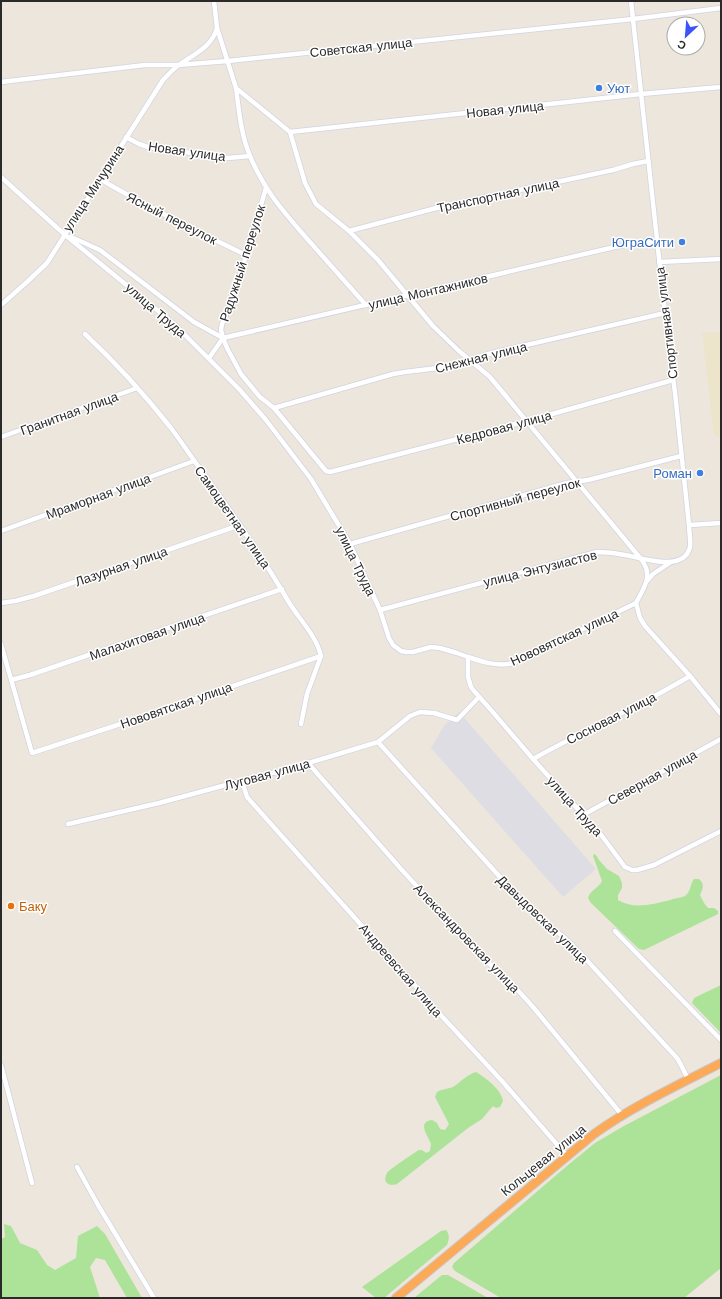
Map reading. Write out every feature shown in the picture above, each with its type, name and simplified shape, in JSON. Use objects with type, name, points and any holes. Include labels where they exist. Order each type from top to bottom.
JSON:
[{"type":"highway","name":"Кольцевая улица","points":[[396,1298],[594,1134],[622,1116],[688,1079],[721,1063]]},
{"type":"street","points":[[214,1],[217,28],[236,88],[241,125],[250,156],[266,188],[286,216],[366,305]]},
{"type":"street","name":"Спортивная улица","points":[[631,1],[664,313],[689,525]]},
{"type":"street","name":"Советская улица","points":[[1,82],[145,65],[178,65],[228,61],[633,19],[721,8]]},
{"type":"street","name":"улица Мичурина","points":[[1,305],[41,269],[51,257],[64,234],[156,90],[169,73],[209,44],[216,33],[217,28]]},
{"type":"street","name":"Новая улица","points":[[290,132],[641,94],[721,87]]},
{"type":"street","points":[[236,88],[290,132],[305,183],[316,204],[349,231],[408,295],[434,326],[490,378],[641,559],[647,568],[648,573],[646,582],[636,603],[640,618],[645,626],[690,676],[721,714]]},
{"type":"street","name":"Новая улица","points":[[126,137],[148,147],[228,158],[250,156]]},
{"type":"street","name":"Транспортная улица","points":[[349,231],[444,206],[614,170],[648,161]]},
{"type":"street","name":"улица Труда","points":[[1,177],[64,234],[173,322],[257,409],[311,479],[350,544],[380,610],[389,638],[393,644],[401,651],[413,652],[431,648],[440,648],[457,652],[468,657],[469,682],[471,687],[602,836],[625,867],[628,869],[638,870],[654,865],[721,831]]},
{"type":"street","name":"Ясный переулок","points":[[100,179],[165,215],[246,255]]},
{"type":"street","name":"Радужный переулок","points":[[223,338],[221,330],[222,324],[233,299],[266,188]]},
{"type":"street","name":"улица Труда","points":[[64,234],[100,250],[194,322],[223,338]]},
{"type":"street","name":"улица Монтажников","points":[[223,338],[619,246],[657,242]]},
{"type":"street","points":[[659,262],[721,259]]},
{"type":"street","name":"Снежная улица","points":[[274,408],[393,374],[446,367],[492,353],[664,313]]},
{"type":"street","name":"Самоцветная улица","points":[[85,334],[137,388],[170,428],[240,525],[314,640],[321,656]]},
{"type":"street","points":[[209,358],[223,338]]},
{"type":"street","points":[[223,338],[241,374],[260,397],[274,408]]},
{"type":"street","name":"Кедровая улица","points":[[274,408],[326,471],[334,471],[527,421],[673,380]]},
{"type":"street","name":"Гранитная улица","points":[[1,437],[137,388]]},
{"type":"street","name":"Спортивный переулок","points":[[350,544],[567,483],[681,456]]},
{"type":"street","name":"Мраморная улица","points":[[1,531],[194,461]]},
{"type":"street","points":[[646,582],[653,574],[685,556],[690,548],[689,525],[721,523]]},
{"type":"street","name":"Лазурная улица","points":[[1,603],[34,596],[240,525]]},
{"type":"street","name":"улица Энтузиастов","points":[[380,610],[598,552],[611,552],[660,562],[674,561]]},
{"type":"street","name":"Малахитовая улица","points":[[11,680],[30,675],[282,589]]},
{"type":"street","name":"Нововятская улица","points":[[468,657],[487,663],[507,665],[636,603]]},
{"type":"street","points":[[1,644],[11,680]]},
{"type":"street","points":[[301,724],[306,694],[321,656]]},
{"type":"street","name":"Нововятская улица","points":[[11,680],[32,753],[321,656]]},
{"type":"street","name":"Сосновая улица","points":[[533,759],[559,744],[668,689],[690,676]]},
{"type":"street","name":"Луговая улица","points":[[68,824],[159,803],[308,763],[378,742],[410,716],[420,712],[434,713],[457,720],[479,697]]},
{"type":"street","name":"Северная улица","points":[[583,815],[721,739]]},
{"type":"street","name":"Давыдовская улица","points":[[378,742],[527,907],[565,938],[582,955],[677,1058],[688,1079]]},
{"type":"street","name":"Александровская улица","points":[[308,763],[401,869],[479,954],[514,986],[533,1007],[622,1116]]},
{"type":"street","name":"Андреевская улица","points":[[242,780],[247,797],[423,994],[437,1012],[502,1081],[567,1156]]},
{"type":"street","points":[[615,931],[721,1040]]},
{"type":"street","points":[[1,1065],[32,1183]]},
{"type":"street","points":[[77,1167],[154,1298]]},
{"type":"shaded area","points":[[721,332],[721,438],[719,438],[714,435],[702,333]]},
{"type":"shaded area","points":[[459,712],[596,869],[563,897],[431,748],[444,726]]},
{"type":"green space","points":[[594,854],[607,869],[619,876],[622,883],[622,888],[618,895],[618,900],[624,903],[631,905],[644,905],[683,897],[687,894],[694,879],[699,879],[703,885],[700,895],[704,903],[708,908],[714,908],[718,911],[718,914],[644,950],[639,949],[591,903],[588,898],[602,881],[593,856]]},
{"type":"green space","points":[[721,985],[721,1033],[692,1003],[694,998]]},
{"type":"green space","points":[[476,1072],[499,1092],[503,1101],[500,1107],[496,1108],[493,1106],[482,1119],[468,1128],[397,1184],[391,1185],[387,1183],[385,1179],[387,1173],[396,1166],[418,1150],[422,1150],[426,1153],[430,1151],[431,1144],[424,1127],[427,1121],[432,1120],[437,1123],[440,1129],[445,1130],[449,1124],[435,1097],[437,1092],[453,1087],[472,1073]]},
{"type":"green space","points":[[721,1075],[721,1268],[684,1298],[501,1298],[455,1271],[452,1267],[454,1263],[595,1143]]},
{"type":"green space","points":[[4,1224],[11,1226],[20,1243],[37,1250],[47,1265],[55,1270],[76,1258],[78,1236],[97,1226],[105,1234],[142,1298],[127,1298],[105,1260],[96,1258],[90,1267],[100,1298],[1,1298],[1,1239],[5,1237]]},
{"type":"green space","points":[[446,1230],[449,1237],[447,1245],[384,1298],[376,1298],[362,1287],[441,1231]]},
{"type":"green space","points":[[442,1275],[448,1275],[488,1298],[414,1298]]},
{"type":"place","name":"Уют","points":[[599,88]]},
{"type":"place","name":"ЮграСити","points":[[682,242]]},
{"type":"place","name":"Роман","points":[[700,473]]},
{"type":"place","name":"Баку","points":[[11,906]]}]
